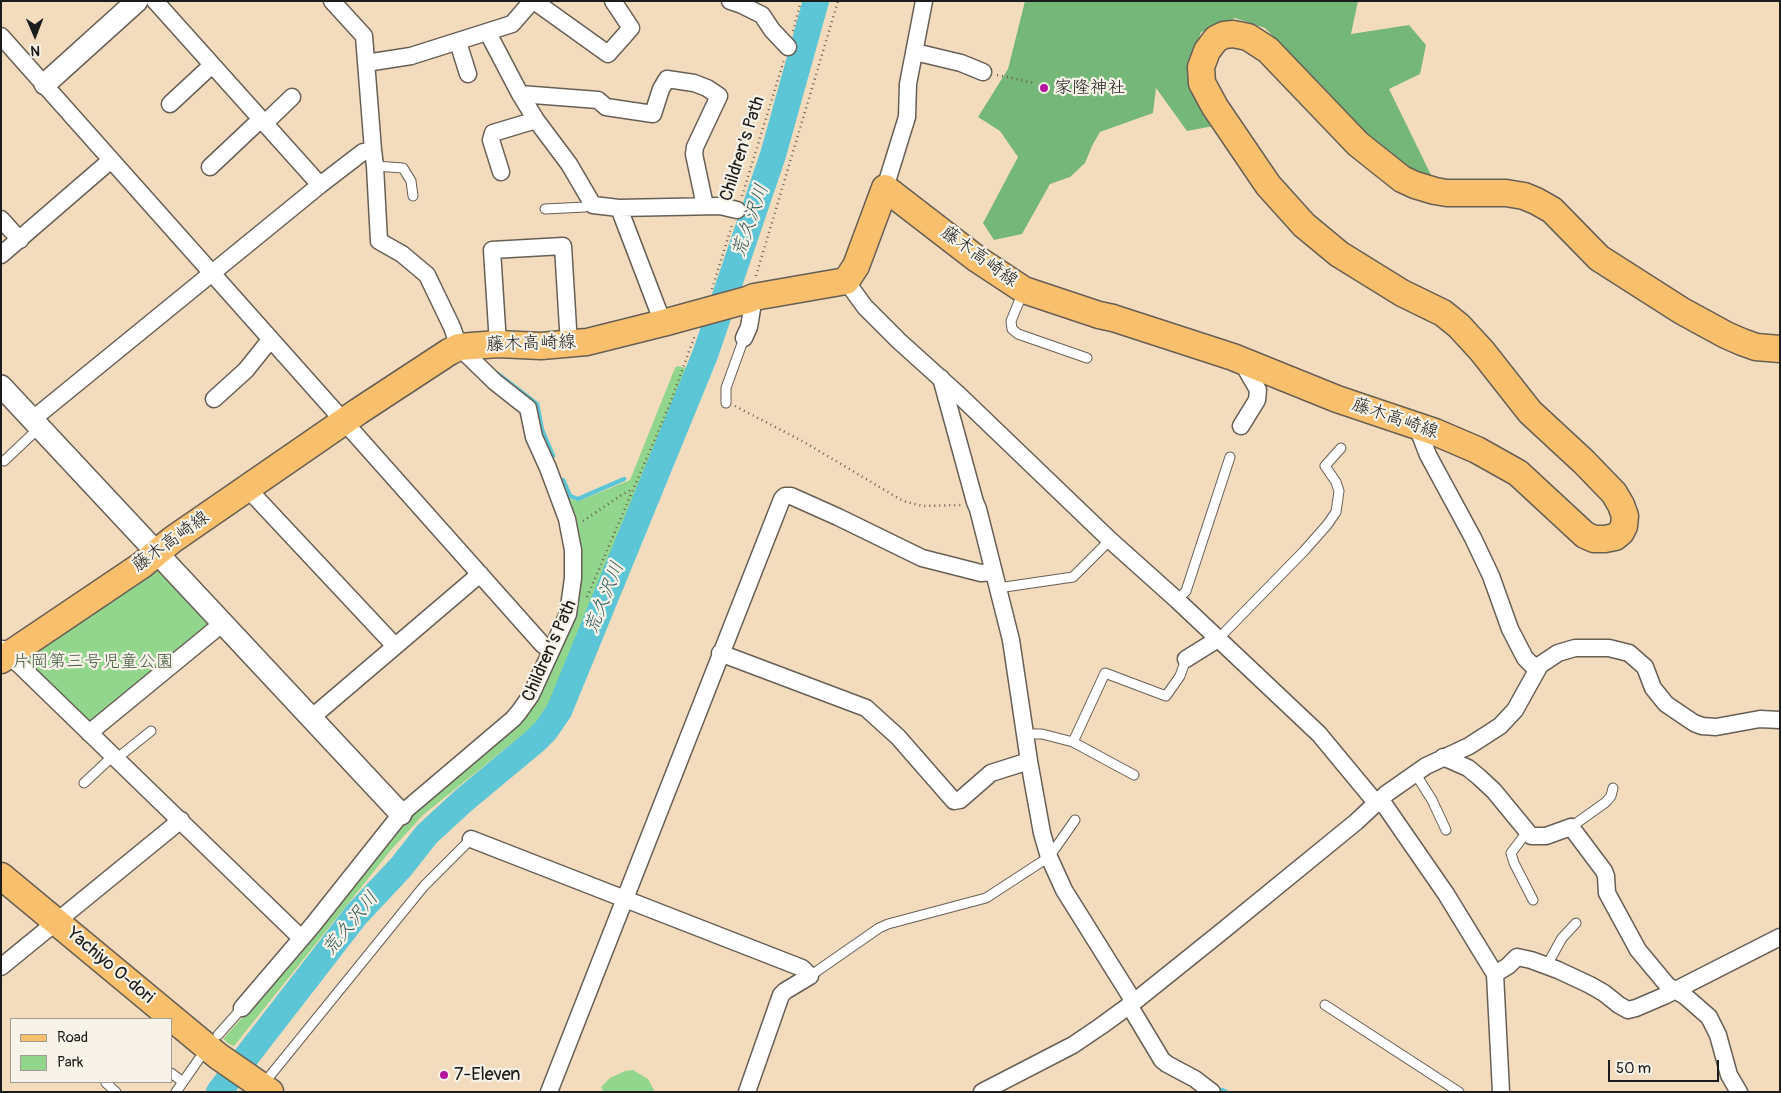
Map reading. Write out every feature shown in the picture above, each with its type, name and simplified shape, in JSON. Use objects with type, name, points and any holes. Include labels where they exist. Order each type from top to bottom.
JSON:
[{"type":"main road","name":"藤木高崎線","points":[[885,188],[916,210],[983,264],[1024,290],[1248,362],[1337,399],[1416,424],[1477,450],[1518,473],[1585,535],[1594,539],[1615,537],[1624,526],[1621,505],[1614,493],[1530,412],[1482,351],[1459,326],[1443,313],[1402,293],[1333,250],[1304,225],[1268,185],[1220,115],[1202,82],[1201,67],[1207,51],[1216,39],[1224,35],[1233,34],[1248,37],[1268,50],[1358,144],[1402,179],[1415,186],[1434,191],[1447,193],[1506,192],[1536,201],[1552,210],[1600,258],[1682,311],[1726,336],[1756,347],[1780,349]]},
{"type":"main road","points":[[846,281],[856,266],[885,188]]},
{"type":"main road","name":"藤木高崎線","points":[[4,654],[156,553],[247,488],[449,352],[459,348],[498,344],[541,346],[569,344],[663,323],[750,299],[846,281]]},
{"type":"main road","name":"Yachiyo O-dori","points":[[1,876],[212,1050],[264,1084]]},
{"type":"street","points":[[44,84],[138,1]]},
{"type":"street","points":[[155,1],[320,185]]},
{"type":"street","points":[[242,1008],[401,814],[513,719],[531,696],[551,652],[568,614],[572,589],[573,550],[567,519],[534,437],[528,408],[490,378],[459,348],[430,278],[402,254],[379,241],[364,36],[332,1]]},
{"type":"street","points":[[366,63],[411,56],[488,33],[512,24],[533,1],[608,54],[631,28],[613,1]]},
{"type":"street","points":[[730,1],[762,15],[772,30],[788,47]]},
{"type":"street","points":[[885,188],[907,118],[908,84],[924,1]]},
{"type":"street","points":[[488,33],[520,94],[536,120],[570,164],[593,205],[619,208],[720,206],[737,210]]},
{"type":"street","points":[[1,36],[270,340],[551,652]]},
{"type":"street","points":[[458,42],[468,74]]},
{"type":"street","points":[[915,52],[961,63],[983,72]]},
{"type":"street","points":[[170,104],[212,65]]},
{"type":"street","points":[[520,94],[598,100],[606,107],[653,114],[661,88],[667,79],[694,83],[708,88],[719,96],[695,147],[694,154],[705,206]]},
{"type":"street","points":[[210,167],[292,98]]},
{"type":"street","points":[[501,172],[491,140],[493,133],[536,120]]},
{"type":"street","points":[[36,423],[212,273],[320,185],[363,152],[374,158]]},
{"type":"street","points":[[1,256],[111,160]]},
{"type":"street","points":[[619,208],[663,323]]},
{"type":"street","points":[[1,219],[20,240]]},
{"type":"street","points":[[498,344],[492,250],[563,246],[569,344]]},
{"type":"street","points":[[846,281],[865,307],[1110,540],[1177,600],[1319,734],[1379,802],[1446,894],[1495,974],[1501,1092]]},
{"type":"street","points":[[744,338],[748,327],[750,299]]},
{"type":"street","points":[[214,399],[246,370],[270,340]]},
{"type":"street","points":[[1241,426],[1257,400],[1258,390],[1247,371],[1248,362]]},
{"type":"street","points":[[940,378],[978,509],[1012,640],[1029,761],[1048,857],[1064,890],[1132,1004],[1162,1060],[1195,1079],[1212,1092]]},
{"type":"street","points":[[1,386],[401,814]]},
{"type":"street","points":[[1416,424],[1428,455],[1474,538],[1491,576],[1510,629],[1525,658],[1537,670]]},
{"type":"street","points":[[247,488],[395,646]]},
{"type":"street","points":[[549,1092],[782,499],[785,496],[790,496],[922,558],[981,573],[994,572]]},
{"type":"street","points":[[311,718],[480,574]]},
{"type":"street","points":[[89,733],[223,623]]},
{"type":"street","points":[[1186,659],[1218,639]]},
{"type":"street","points":[[982,1092],[1073,1045],[1132,1004],[1379,802],[1386,794],[1426,766],[1479,740],[1508,718],[1524,696],[1537,670],[1544,660],[1551,656],[1569,649],[1609,648],[1629,653],[1645,667],[1653,688],[1666,704],[1694,723],[1702,726],[1716,727],[1748,720],[1780,720]]},
{"type":"street","points":[[720,653],[866,708],[898,737],[954,801],[960,800],[992,773],[1029,761]]},
{"type":"street","points":[[4,654],[180,820],[301,938]]},
{"type":"street","points":[[1443,757],[1468,768],[1479,777],[1511,810],[1531,836],[1546,836],[1571,827],[1604,871],[1607,893],[1638,950],[1668,986],[1700,1009],[1714,1026],[1728,1075],[1739,1092]]},
{"type":"street","points":[[1,967],[180,820]]},
{"type":"street","points":[[471,839],[802,968],[810,976],[781,995],[747,1092]]},
{"type":"street","points":[[1495,974],[1508,966],[1517,957],[1547,965],[1590,985],[1628,1010],[1675,990],[1780,937]]},
{"type":"lane","points":[[374,158],[403,168],[411,181],[413,196]]},
{"type":"lane","points":[[545,209],[593,205]]},
{"type":"lane","points":[[1024,290],[1011,321],[1012,330],[1018,334],[1087,358]]},
{"type":"lane","points":[[726,403],[726,388],[744,338]]},
{"type":"lane","points":[[4,461],[36,423]]},
{"type":"lane","points":[[1218,639],[1304,551],[1336,512],[1339,491],[1336,482],[1325,466],[1341,448]]},
{"type":"lane","points":[[1177,600],[1186,591],[1230,457]]},
{"type":"lane","points":[[998,588],[1073,577],[1110,540]]},
{"type":"lane","points":[[1073,742],[1105,673],[1166,696],[1180,676],[1186,659]]},
{"type":"lane","points":[[84,783],[114,757],[151,731]]},
{"type":"lane","points":[[1025,734],[1042,734],[1073,742],[1134,775]]},
{"type":"lane","points":[[1415,773],[1432,800],[1446,830]]},
{"type":"lane","points":[[1571,827],[1606,802],[1611,796],[1613,788]]},
{"type":"lane","points":[[810,976],[879,928],[900,920],[986,898],[1048,857],[1075,820]]},
{"type":"lane","points":[[1527,832],[1511,853],[1514,864],[1533,900]]},
{"type":"lane","points":[[264,1084],[424,886],[471,839]]},
{"type":"lane","points":[[1547,965],[1562,938],[1576,924]]},
{"type":"lane","points":[[1325,1005],[1459,1092]]},
{"type":"lane","points":[[176,1092],[182,1082],[212,1050],[242,1008]]},
{"type":"lane","points":[[172,1074],[182,1082]]},
{"type":"lane","points":[[106,1083],[116,1092]]},
{"type":"path","name":"Children's Path","points":[[586,600],[669,406],[706,310],[801,1]]},
{"type":"path","points":[[750,299],[838,1]]},
{"type":"path","points":[[983,72],[1035,83]]},
{"type":"path","points":[[726,403],[804,442],[912,504],[939,507],[975,502]]},
{"type":"path","points":[[576,526],[623,494],[633,490]]},
{"type":"green space","points":[[1025,1],[1358,1],[1351,34],[1409,25],[1426,45],[1420,74],[1389,89],[1433,179],[1412,172],[1381,152],[1328,92],[1265,28],[1235,18],[1201,32],[1194,53],[1219,125],[1187,131],[1156,88],[1153,113],[1100,132],[1085,163],[1070,177],[1050,184],[1022,234],[994,240],[983,223],[1018,157],[1000,131],[978,117],[1008,69]]},
{"type":"green space","points":[[692,353],[695,353],[573,654],[546,712],[526,732],[423,815],[391,850],[234,1046],[229,1044],[223,1039],[257,1001],[414,810],[518,723],[575,605],[566,495],[572,500],[579,501],[630,480],[675,368],[677,366],[686,368]]},
{"type":"green space","name":"片岡第三号児童公園","points":[[148,569],[160,570],[207,619],[207,627],[95,720],[85,720],[25,662],[26,652]]},
{"type":"green space","points":[[633,1070],[648,1079],[655,1092],[604,1092],[601,1087],[610,1078],[625,1071]]},
{"type":"waterway","name":"荒久沢川","points":[[219,1092],[356,915],[401,867],[427,834],[464,800],[535,741],[546,730],[559,711],[705,355],[773,155],[816,1]]},
{"type":"waterway","points":[[498,374],[537,404],[542,430],[553,456]]},
{"type":"waterway","points":[[563,480],[570,496],[578,499],[624,479]]},
{"type":"waterway","points":[[1222,1090],[1226,1092]]},
{"type":"place","name":"家隆神社","points":[[1044,88]]},
{"type":"place","name":"7-Eleven","points":[[444,1075]]}]
